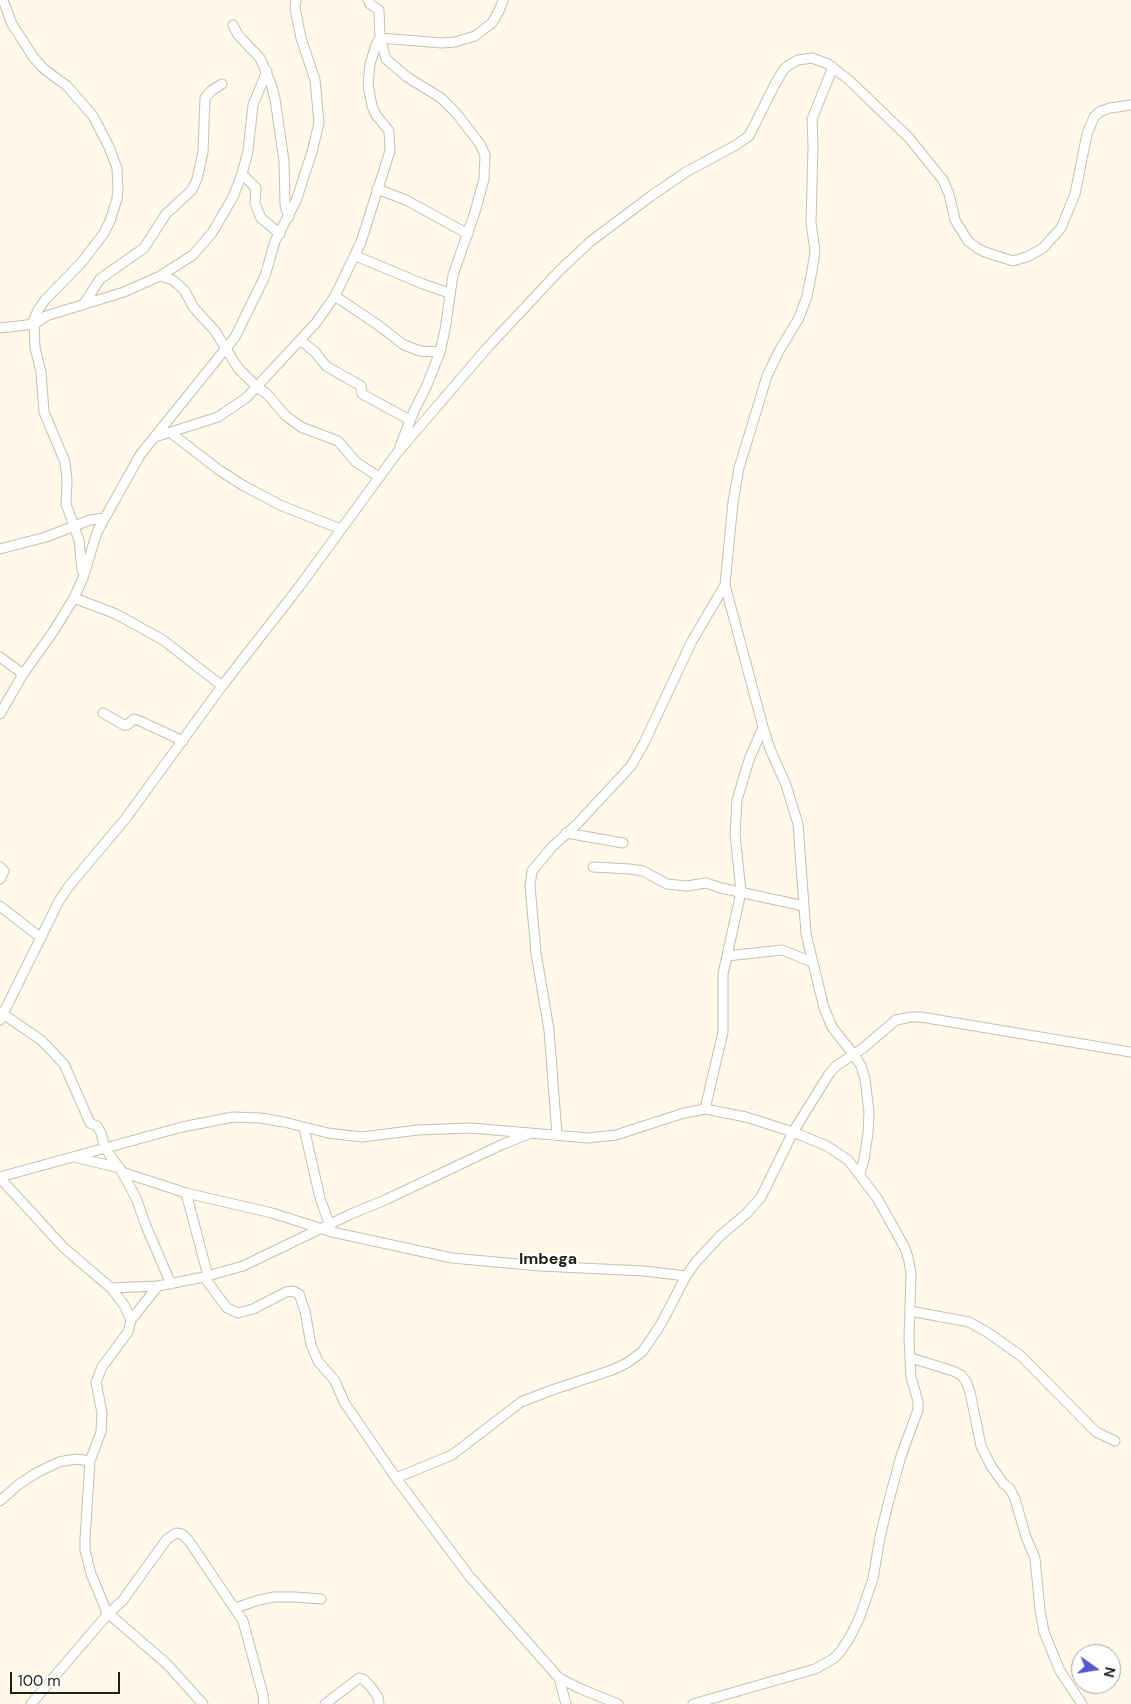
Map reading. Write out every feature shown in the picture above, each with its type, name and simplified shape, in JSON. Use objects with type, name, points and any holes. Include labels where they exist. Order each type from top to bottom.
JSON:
[{"type":"street","points":[[2,0],[12,24],[34,58],[44,69],[67,86],[93,116],[110,147],[117,168],[117,199],[104,233],[82,262],[44,300],[36,313],[34,324],[35,348],[41,372],[44,412],[64,462],[67,480],[66,504],[79,540],[83,578]]},
{"type":"street","points":[[0,714],[23,674],[54,632],[74,598],[83,578],[94,540],[104,518],[140,456],[226,350],[244,321],[265,276],[275,242],[302,185],[319,123],[315,80],[301,38],[295,8],[296,0]]},
{"type":"street","points":[[368,0],[370,4],[379,10],[380,38],[383,54],[389,63],[407,77],[441,98],[458,114],[480,144],[485,156],[484,179],[468,234],[457,260],[449,293],[445,330],[440,352],[397,453]]},
{"type":"street","points":[[380,38],[442,43],[455,42],[474,36],[492,23],[500,10],[503,0]]},
{"type":"street","points":[[233,25],[238,35],[260,58],[267,71],[275,99],[284,160],[285,205],[288,217]]},
{"type":"street","points":[[155,438],[228,412],[257,387],[322,317],[335,296],[356,256],[389,157],[391,145],[390,131],[376,115],[372,106],[368,85],[370,64],[380,38]]},
{"type":"street","points":[[171,1284],[136,1198],[121,1170],[105,1148],[97,1126],[90,1123],[64,1064],[41,1040],[1,1015],[59,901],[69,886],[126,818],[222,686],[299,587],[397,453],[487,348],[559,271],[591,241],[650,196],[686,172],[749,136],[784,69],[798,60],[806,57],[819,59],[833,67],[876,104],[903,131],[943,180],[949,194],[955,220],[968,241],[976,248],[985,252],[1012,260],[1030,256],[1043,248],[1061,228],[1075,194],[1087,134],[1094,117],[1101,111],[1110,108],[1131,105]]},
{"type":"street","points":[[833,67],[812,119],[811,223],[815,251],[807,296],[799,318],[779,351],[767,376],[739,468],[733,502],[725,585],[763,727],[770,749],[786,785],[798,824],[806,934],[828,1019],[832,1028],[854,1055],[866,1079],[869,1112],[866,1148],[860,1174]]},
{"type":"street","points":[[0,328],[34,324],[43,317],[124,292],[160,276],[186,260],[207,240],[233,197],[242,174],[248,152],[254,106],[267,71]]},
{"type":"street","points":[[84,304],[100,279],[144,248],[166,214],[192,190],[197,179],[202,152],[206,98],[211,91],[222,84]]},
{"type":"street","points":[[242,174],[256,188],[255,203],[261,218],[280,234]]},
{"type":"street","points":[[377,189],[420,206],[468,234]]},
{"type":"street","points":[[356,256],[449,293]]},
{"type":"street","points":[[160,276],[173,280],[184,290],[238,368],[267,394],[292,421],[307,430],[338,441],[356,462],[379,477]]},
{"type":"street","points":[[335,296],[404,345],[420,351],[440,352]]},
{"type":"street","points":[[300,340],[315,352],[326,366],[361,386],[361,394],[410,420]]},
{"type":"street","points":[[171,433],[219,470],[244,486],[282,506],[341,529]]},
{"type":"street","points":[[0,549],[46,537],[90,520],[104,518]]},
{"type":"street","points":[[556,1135],[549,1030],[536,953],[530,886],[532,871],[631,766],[644,743],[692,640],[725,585]]},
{"type":"street","points":[[74,598],[116,614],[163,640],[222,686]]},
{"type":"street","points":[[0,656],[23,674]]},
{"type":"street","points":[[103,713],[124,725],[134,720],[140,721],[183,741]]},
{"type":"street","points":[[706,1109],[723,1032],[723,974],[740,892],[735,834],[737,800],[749,760],[763,727]]},
{"type":"street","points":[[566,833],[623,843]]},
{"type":"street","points":[[0,867],[4,871],[0,879]]},
{"type":"street","points":[[593,867],[630,868],[643,871],[667,884],[687,886],[706,883],[804,906]]},
{"type":"street","points":[[0,906],[41,938]]},
{"type":"street","points":[[727,956],[782,950],[812,962]]},
{"type":"street","points":[[396,1478],[452,1455],[522,1402],[612,1370],[643,1351],[650,1343],[686,1276],[720,1236],[755,1205],[793,1132],[836,1066],[854,1055],[896,1020],[921,1016],[1131,1052]]},
{"type":"street","points":[[132,1320],[124,1305],[111,1288],[64,1248],[0,1177],[182,1127],[227,1118],[260,1118],[343,1136],[362,1137],[418,1130],[471,1128],[588,1138],[616,1135],[684,1113],[706,1109],[746,1117],[793,1132],[835,1150],[848,1160],[860,1174],[891,1223],[907,1255],[911,1276],[912,1383],[918,1401],[916,1417],[901,1456],[889,1500],[873,1579],[859,1619],[840,1652],[823,1666],[693,1704]]},
{"type":"street","points":[[304,1128],[328,1228]]},
{"type":"street","points":[[111,1288],[171,1284],[243,1266],[328,1228],[351,1214],[447,1172],[501,1145],[534,1132]]},
{"type":"street","points":[[72,1156],[121,1170],[186,1193],[457,1258],[540,1266],[644,1271],[686,1276]]},
{"type":"street","points":[[186,1193],[206,1276],[227,1308],[238,1313],[253,1309],[286,1292],[293,1291],[299,1294],[305,1311],[313,1352],[335,1381],[344,1402],[396,1478],[470,1577],[558,1678],[618,1704]]},
{"type":"street","points":[[158,1286],[132,1320],[128,1332],[102,1367],[96,1382],[102,1413],[101,1432],[90,1461],[85,1550],[91,1574],[108,1615],[167,1664],[203,1704]]},
{"type":"street","points":[[910,1311],[969,1322],[987,1332],[1021,1356],[1096,1432],[1114,1441]]},
{"type":"street","points":[[911,1358],[953,1371],[961,1375],[966,1381],[981,1446],[990,1466],[1010,1489],[1015,1499],[1026,1537],[1035,1558],[1044,1632],[1060,1671],[1082,1704]]},
{"type":"street","points":[[0,1501],[36,1473],[59,1462],[76,1459],[90,1461]]},
{"type":"street","points":[[31,1704],[123,1600],[159,1548],[176,1533],[182,1534],[189,1541],[243,1621],[250,1642],[264,1704]]},
{"type":"street","points":[[236,1608],[274,1597],[321,1599]]},
{"type":"street","points":[[325,1704],[359,1678],[363,1679],[378,1697],[379,1704]]},
{"type":"street","points":[[558,1678],[566,1704]]},
{"type":"district","name":"Imbega","points":[[548,1260]]}]
